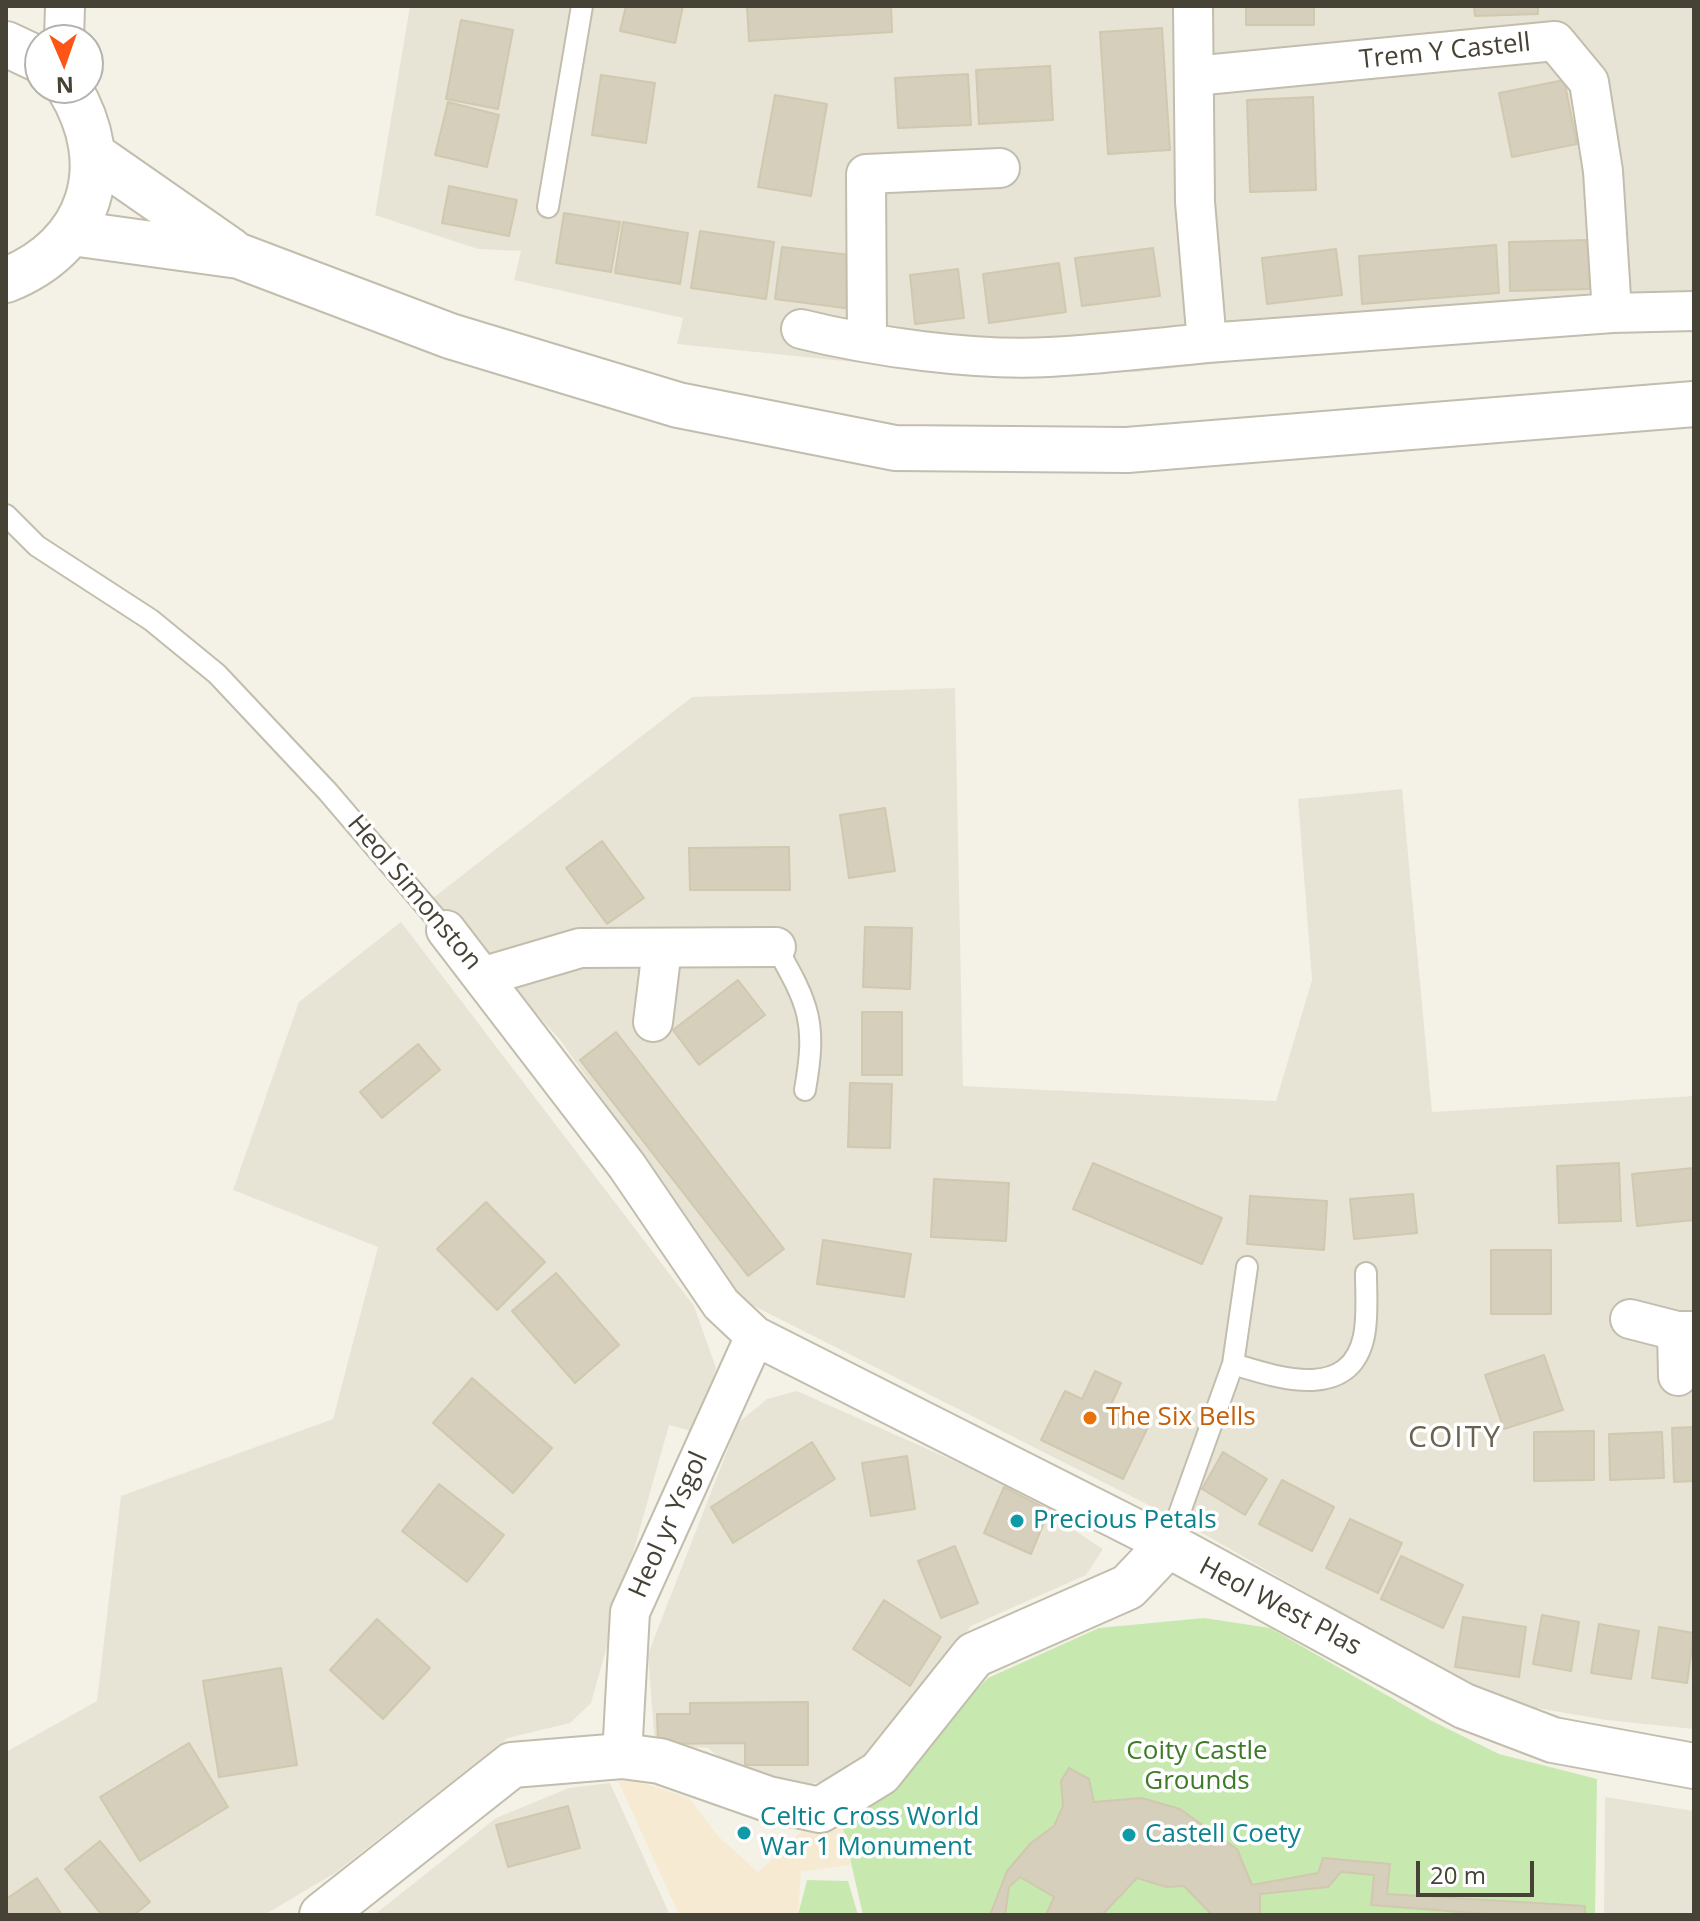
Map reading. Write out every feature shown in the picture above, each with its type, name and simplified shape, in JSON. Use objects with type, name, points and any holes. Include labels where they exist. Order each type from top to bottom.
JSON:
[{"type":"street","points":[[1193,6],[1195,202],[1207,343]]},
{"type":"street","name":"Trem Y Castell","points":[[1194,76],[1555,41],[1589,82],[1603,171],[1612,313]]},
{"type":"street","points":[[6,280],[28,272],[52,255],[72,233],[90,196],[95,156],[86,116],[79,104]]},
{"type":"street","points":[[95,156],[239,256]]},
{"type":"street","points":[[867,342],[866,174],[1000,168]]},
{"type":"street","points":[[72,233],[239,256],[450,336],[678,405],[895,448],[1127,450],[1694,404]]},
{"type":"street","points":[[801,329],[867,342],[949,352],[1046,357],[1612,313],[1694,311]]},
{"type":"street","name":"Heol Simonston","points":[[446,930],[485,976],[627,1166],[721,1304],[755,1336]]},
{"type":"street","points":[[485,976],[580,948],[776,947]]},
{"type":"street","points":[[653,1022],[662,949]]},
{"type":"street","points":[[1630,1319],[1686,1331],[1678,1376]]},
{"type":"street","name":"Heol West Plas","points":[[755,1336],[1168,1545],[1464,1706],[1553,1740],[1694,1766]]},
{"type":"street","name":"Heol yr Ysgol","points":[[622,1756],[630,1612],[755,1336]]},
{"type":"street","points":[[322,1915],[512,1765],[622,1756],[660,1761],[768,1799],[820,1810],[880,1773],[974,1655],[1128,1587],[1168,1545]]},
{"type":"lane","points":[[548,207],[582,6]]},
{"type":"lane","name":"Heol Simonston","points":[[6,515],[37,546],[151,620],[217,674],[328,792],[446,930]]},
{"type":"lane","points":[[776,947],[804,998],[811,1020],[812,1048],[805,1090]]},
{"type":"lane","points":[[1168,1545],[1233,1364],[1247,1267]]},
{"type":"lane","points":[[1233,1364],[1281,1379],[1333,1379],[1351,1366],[1359,1353],[1365,1333],[1366,1273]]},
{"type":"shaded area","points":[[410,6],[1694,6],[1694,328],[1435,339],[1138,372],[972,374],[677,344],[683,318],[514,280],[521,251],[478,249],[375,215]]},
{"type":"shaded area","points":[[955,688],[963,1086],[1276,1101],[1312,980],[1298,799],[1402,789],[1432,1112],[1694,1096],[1694,1729],[1606,1720],[1496,1701],[1188,1525],[744,1301],[561,1041],[433,898],[692,697]]},
{"type":"shaded area","points":[[401,922],[694,1306],[716,1368],[699,1433],[669,1425],[591,1703],[570,1723],[508,1738],[335,1873],[264,1915],[6,1915],[6,1752],[97,1701],[121,1496],[333,1419],[378,1247],[233,1190],[299,1002]]},
{"type":"shaded area","points":[[797,1391],[997,1480],[1103,1549],[1086,1575],[971,1626],[875,1756],[844,1776],[799,1787],[744,1778],[708,1748],[655,1746],[648,1654],[738,1423],[767,1399]]},
{"type":"shaded area","points":[[615,1774],[689,1798],[718,1836],[758,1872],[837,1799],[850,1865],[801,1872],[798,1915],[679,1915]]},
{"type":"shaded area","points":[[610,1783],[670,1915],[374,1915],[496,1818],[569,1788]]},
{"type":"shaded area","points":[[1605,1797],[1694,1811],[1694,1915],[1604,1915]]},
{"type":"green space","name":"Coity Castle Grounds","points":[[1204,1618],[1270,1628],[1430,1720],[1499,1754],[1597,1779],[1595,1915],[863,1915],[843,1828],[988,1678],[1099,1628]]},
{"type":"green space","points":[[807,1880],[848,1881],[858,1915],[798,1915]]},
{"type":"building","points":[[626,6],[683,6],[675,43],[620,31]]},
{"type":"building","points":[[747,6],[891,6],[892,32],[749,41]]},
{"type":"building","points":[[1246,6],[1314,6],[1314,25],[1246,25]]},
{"type":"building","points":[[1474,6],[1538,6],[1538,14],[1475,16]]},
{"type":"building","points":[[461,20],[513,30],[498,109],[446,99]]},
{"type":"building","points":[[1162,28],[1170,150],[1108,154],[1100,32]]},
{"type":"building","points":[[1050,66],[1053,120],[979,124],[976,70]]},
{"type":"building","points":[[968,74],[971,125],[898,128],[895,78]]},
{"type":"building","points":[[601,75],[655,83],[646,143],[592,135]]},
{"type":"building","points":[[1564,80],[1577,144],[1512,157],[1499,93]]},
{"type":"building","points":[[775,95],[827,104],[811,196],[758,187]]},
{"type":"building","points":[[1313,97],[1316,190],[1250,192],[1247,100]]},
{"type":"building","points":[[448,102],[499,115],[487,167],[435,155]]},
{"type":"building","points":[[449,186],[517,200],[509,236],[442,223]]},
{"type":"building","points":[[564,213],[620,222],[611,272],[556,263]]},
{"type":"building","points":[[623,222],[688,233],[680,284],[615,273]]},
{"type":"building","points":[[700,231],[774,242],[766,299],[691,288]]},
{"type":"building","points":[[1589,240],[1590,289],[1510,291],[1509,242]]},
{"type":"building","points":[[1496,245],[1499,293],[1362,304],[1359,256]]},
{"type":"building","points":[[782,247],[859,256],[852,309],[775,299]]},
{"type":"building","points":[[1153,248],[1160,296],[1082,306],[1075,258]]},
{"type":"building","points":[[1336,249],[1342,295],[1267,304],[1262,258]]},
{"type":"building","points":[[1059,263],[1066,312],[989,323],[983,274]]},
{"type":"building","points":[[958,269],[964,318],[915,324],[910,275]]},
{"type":"building","points":[[885,808],[895,871],[849,878],[840,815]]},
{"type":"building","points":[[602,841],[644,898],[607,924],[566,868]]},
{"type":"building","points":[[789,847],[790,890],[690,890],[689,848]]},
{"type":"building","points":[[865,927],[912,928],[910,989],[863,987]]},
{"type":"building","points":[[738,980],[765,1015],[699,1065],[673,1030]]},
{"type":"building","points":[[862,1012],[902,1012],[902,1075],[862,1075]]},
{"type":"building","points":[[616,1032],[784,1249],[748,1276],[580,1060]]},
{"type":"building","points":[[418,1044],[440,1070],[382,1118],[360,1092]]},
{"type":"building","points":[[850,1083],[892,1084],[890,1148],[848,1147]]},
{"type":"building","points":[[1093,1163],[1222,1218],[1202,1264],[1073,1209]]},
{"type":"building","points":[[1619,1163],[1621,1221],[1559,1223],[1557,1166]]},
{"type":"building","points":[[1694,1168],[1694,1220],[1637,1226],[1632,1174]]},
{"type":"building","points":[[934,1179],[1009,1183],[1006,1241],[931,1237]]},
{"type":"building","points":[[1413,1194],[1417,1233],[1354,1239],[1350,1199]]},
{"type":"building","points":[[1250,1196],[1327,1201],[1324,1250],[1247,1244]]},
{"type":"building","points":[[486,1202],[545,1262],[497,1310],[437,1249]]},
{"type":"building","points":[[823,1240],[911,1254],[904,1297],[817,1284]]},
{"type":"building","points":[[1491,1250],[1551,1250],[1551,1314],[1491,1314]]},
{"type":"building","points":[[556,1273],[619,1345],[575,1383],[512,1311]]},
{"type":"building","points":[[1544,1355],[1563,1410],[1504,1429],[1485,1375]]},
{"type":"building","name":"The Six Bells","points":[[1095,1371],[1121,1383],[1109,1409],[1148,1427],[1123,1479],[1041,1440],[1065,1391],[1082,1399]]},
{"type":"building","points":[[472,1378],[552,1448],[513,1493],[433,1423]]},
{"type":"building","points":[[1694,1427],[1694,1481],[1674,1482],[1672,1428]]},
{"type":"building","points":[[1594,1431],[1594,1480],[1534,1481],[1534,1432]]},
{"type":"building","points":[[1662,1432],[1664,1478],[1610,1480],[1609,1434]]},
{"type":"building","points":[[812,1442],[835,1479],[733,1543],[711,1507]]},
{"type":"building","points":[[1223,1452],[1267,1479],[1245,1515],[1202,1489]]},
{"type":"building","points":[[907,1456],[915,1509],[871,1516],[862,1463]]},
{"type":"building","points":[[1282,1480],[1334,1507],[1312,1551],[1259,1524]]},
{"type":"building","points":[[439,1484],[504,1535],[467,1582],[402,1531]]},
{"type":"building","name":"Precious Petals","points":[[1004,1487],[1049,1510],[1031,1554],[984,1533]]},
{"type":"building","points":[[1350,1519],[1402,1543],[1378,1593],[1326,1568]]},
{"type":"building","points":[[955,1546],[978,1603],[941,1618],[918,1561]]},
{"type":"building","points":[[1401,1556],[1463,1585],[1443,1628],[1381,1599]]},
{"type":"building","points":[[884,1600],[941,1637],[910,1686],[853,1649]]},
{"type":"building","points":[[1542,1615],[1579,1622],[1571,1671],[1533,1664]]},
{"type":"building","points":[[1463,1617],[1526,1627],[1519,1677],[1455,1667]]},
{"type":"building","points":[[377,1619],[430,1668],[383,1719],[330,1670]]},
{"type":"building","points":[[1599,1624],[1639,1631],[1631,1679],[1591,1673]]},
{"type":"building","points":[[1659,1627],[1694,1633],[1687,1683],[1652,1678]]},
{"type":"building","points":[[281,1668],[297,1765],[219,1777],[203,1681]]},
{"type":"building","points":[[808,1702],[808,1765],[745,1765],[745,1743],[658,1744],[657,1714],[690,1714],[690,1703]]},
{"type":"building","points":[[189,1743],[228,1807],[140,1861],[100,1797]]},
{"type":"building","name":"Castell Coety","points":[[1069,1768],[1089,1779],[1094,1802],[1142,1798],[1180,1809],[1237,1849],[1252,1885],[1318,1873],[1323,1858],[1390,1864],[1387,1894],[1585,1906],[1585,1915],[1499,1915],[1371,1905],[1374,1875],[1341,1872],[1328,1887],[1260,1894],[1260,1914],[1264,1915],[1212,1915],[1184,1886],[1166,1887],[1137,1878],[1102,1915],[1046,1915],[1054,1897],[1020,1877],[1009,1887],[1005,1915],[990,1915],[1007,1871],[1031,1843],[1054,1826],[1063,1806],[1061,1781]]},
{"type":"building","points":[[568,1806],[580,1848],[508,1867],[496,1825]]},
{"type":"building","points":[[100,1841],[150,1902],[134,1915],[102,1915],[65,1869]]},
{"type":"building","points":[[37,1878],[62,1915],[6,1915],[6,1899]]},
{"type":"place","name":"The Six Bells","points":[[1090,1418]]},
{"type":"place","name":"Precious Petals","points":[[1017,1521]]},
{"type":"place","name":"Celtic Cross World War 1 Monument","points":[[744,1833]]},
{"type":"place","name":"Castell Coety","points":[[1129,1835]]},
{"type":"district","name":"COITY","points":[[1455,1438]]}]
